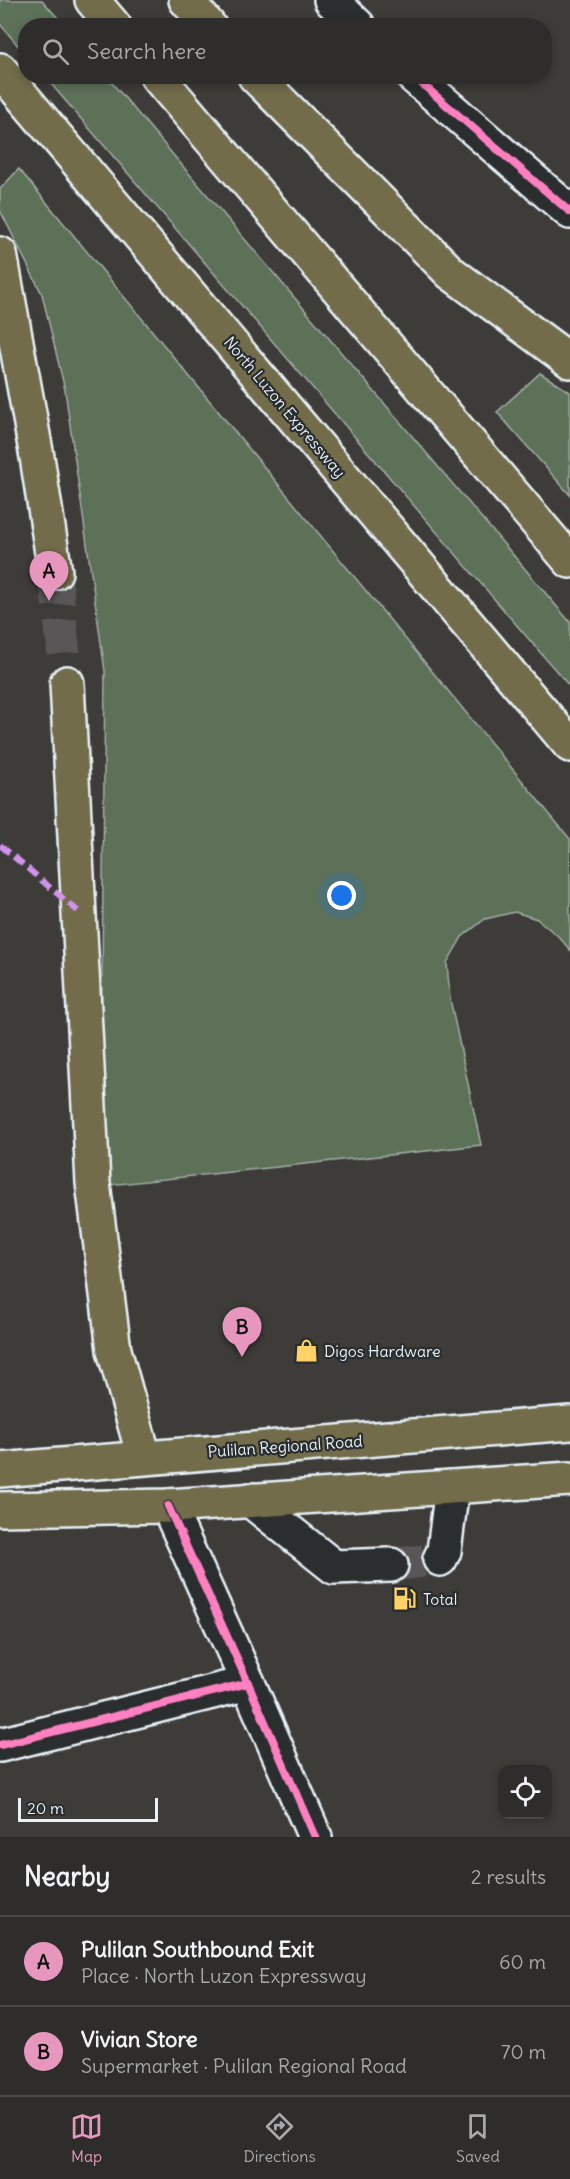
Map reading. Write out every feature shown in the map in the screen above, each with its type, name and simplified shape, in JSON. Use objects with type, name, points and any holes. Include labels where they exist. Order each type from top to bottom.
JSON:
[{"type":"main road","points":[[92,0],[107,18]]},
{"type":"main road","points":[[186,0],[202,18]]},
{"type":"main road","name":"North Luzon Expressway","points":[[0,70],[570,745]]},
{"type":"main road","points":[[164,84],[570,561]]},
{"type":"main road","points":[[263,84],[451,273],[570,361]]},
{"type":"main road","points":[[0,254],[37,457],[55,572]]},
{"type":"main road","points":[[67,683],[93,1183],[114,1350],[144,1457],[168,1506]]},
{"type":"main road","name":"Pulilan Regional Road","points":[[0,1470],[570,1423]]},
{"type":"main road","points":[[0,1509],[168,1506],[570,1479]]},
{"type":"street","points":[[331,0],[350,18]]},
{"type":"street","points":[[422,84],[570,212]]},
{"type":"street","points":[[440,1559],[444,1551],[452,1487]]},
{"type":"street","points":[[250,1500],[334,1567],[391,1565]]},
{"type":"street","points":[[168,1506],[315,1837]]},
{"type":"street","points":[[0,1745],[248,1683]]},
{"type":"green space","points":[[0,0],[42,0],[58,18],[18,18],[18,46],[0,24]]},
{"type":"green space","points":[[51,84],[113,84],[570,622],[570,687]]},
{"type":"green space","points":[[19,169],[570,839],[570,950],[558,936],[537,919],[515,912],[485,919],[462,937],[447,963],[450,999],[481,1145],[100,1186],[105,671],[65,390],[42,294],[0,210],[0,189]]},
{"type":"green space","points":[[540,373],[570,392],[570,495],[497,412]]},
{"type":"tunnel","points":[[55,572],[67,683]]},
{"type":"tunnel","points":[[391,1565],[440,1559]]},
{"type":"marked path","points":[[0,845],[79,912]]},
{"type":"cycle path","points":[[422,84],[570,212]]},
{"type":"cycle path","points":[[168,1506],[315,1837]]},
{"type":"cycle path","points":[[0,1745],[248,1683]]},
{"type":"place","name":"Pulilan Southbound Exit","points":[[49,601]]},
{"type":"place","name":"Digos Hardware","points":[[306,1351]]},
{"type":"place","name":"Vivian Store","points":[[242,1357]]},
{"type":"place","name":"Total","points":[[405,1599]]}]
